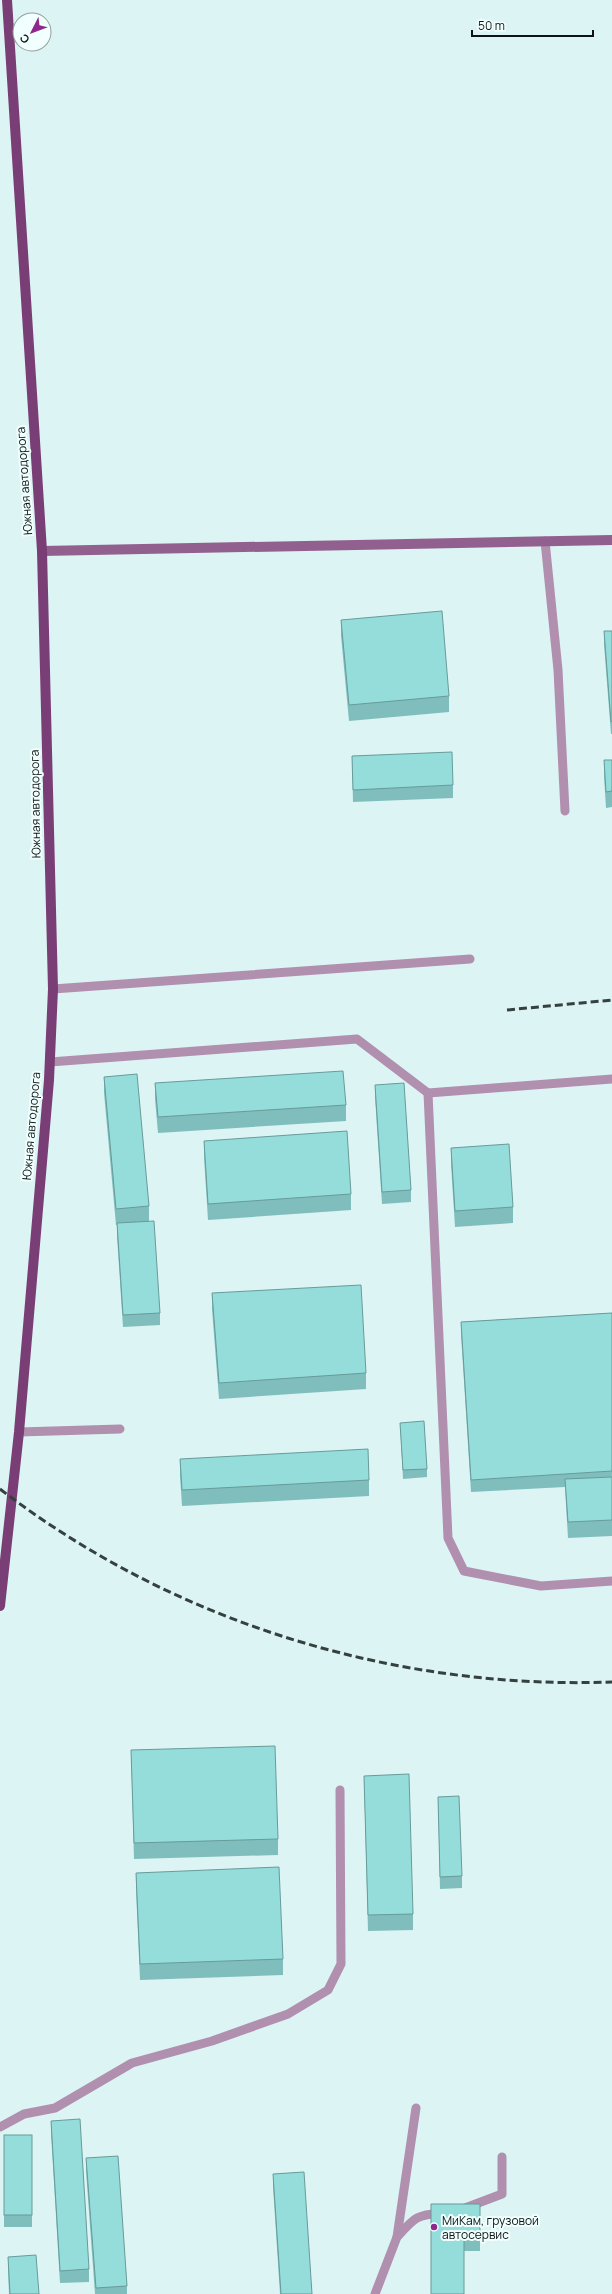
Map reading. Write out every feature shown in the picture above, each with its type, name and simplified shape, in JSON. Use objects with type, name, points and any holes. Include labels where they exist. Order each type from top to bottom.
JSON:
[{"type":"main road","name":"Южная автодорога","points":[[0,1606],[19,1432],[50,1062],[53,989],[42,551],[7,0]]},
{"type":"street","points":[[42,551],[612,540]]},
{"type":"lane","points":[[545,541],[558,670],[565,811]]},
{"type":"lane","points":[[53,989],[470,959]]},
{"type":"lane","points":[[50,1062],[357,1039],[428,1093],[612,1079]]},
{"type":"lane","points":[[428,1093],[448,1538],[464,1571],[541,1586],[612,1581]]},
{"type":"lane","points":[[19,1432],[120,1429]]},
{"type":"lane","points":[[0,2127],[24,2114],[55,2108],[132,2063],[212,2041],[288,2014],[328,1990],[341,1964],[340,1790]]},
{"type":"lane","points":[[375,2294],[397,2237],[416,2108]]},
{"type":"lane","points":[[397,2237],[409,2223],[423,2214],[452,2212],[502,2194],[502,2157]]},
{"type":"building","points":[[442,611],[449,696],[349,705],[341,620]]},
{"type":"building","points":[[604,631],[612,631],[611,722]]},
{"type":"building","points":[[452,752],[453,785],[353,790],[352,756]]},
{"type":"building","points":[[604,760],[612,760],[612,791],[606,792]]},
{"type":"building","points":[[343,1071],[346,1105],[158,1117],[155,1083]]},
{"type":"building","points":[[137,1074],[149,1206],[116,1209],[104,1077]]},
{"type":"building","points":[[404,1083],[411,1190],[382,1192],[375,1085]]},
{"type":"building","points":[[347,1131],[351,1194],[208,1204],[204,1141]]},
{"type":"building","points":[[509,1144],[513,1207],[455,1211],[451,1148]]},
{"type":"building","points":[[154,1221],[160,1313],[123,1315],[117,1223]]},
{"type":"building","points":[[361,1285],[366,1373],[219,1383],[212,1293]]},
{"type":"building","points":[[612,1313],[612,1471],[471,1480],[461,1322]]},
{"type":"building","points":[[424,1421],[427,1469],[403,1470],[400,1423]]},
{"type":"building","points":[[368,1449],[369,1480],[182,1490],[180,1459]]},
{"type":"building","points":[[612,1477],[612,1520],[568,1522],[565,1479]]},
{"type":"building","points":[[275,1746],[278,1839],[134,1843],[131,1750]]},
{"type":"building","points":[[409,1774],[413,1914],[368,1915],[364,1776]]},
{"type":"building","points":[[459,1796],[462,1876],[440,1877],[438,1797]]},
{"type":"building","points":[[279,1867],[283,1959],[140,1964],[136,1873]]},
{"type":"building","points":[[80,2119],[89,2269],[60,2271],[51,2121]]},
{"type":"building","points":[[4,2135],[32,2135],[32,2215],[4,2215]]},
{"type":"building","points":[[118,2156],[127,2286],[96,2288],[86,2158]]},
{"type":"building","points":[[304,2172],[312,2294],[281,2294],[273,2174]]},
{"type":"building","points":[[431,2204],[480,2204],[480,2235],[464,2235],[464,2294],[431,2294]]},
{"type":"building","points":[[36,2255],[39,2294],[10,2294],[8,2257]]},
{"type":"railway","points":[[507,1010],[612,1000]]},
{"type":"railway","points":[[0,1489],[67,1536],[138,1576],[212,1611],[289,1638],[368,1660],[449,1674],[530,1681],[612,1682]]},
{"type":"place","name":"МиКам, грузовой автосервис","points":[[434,2227]]}]
